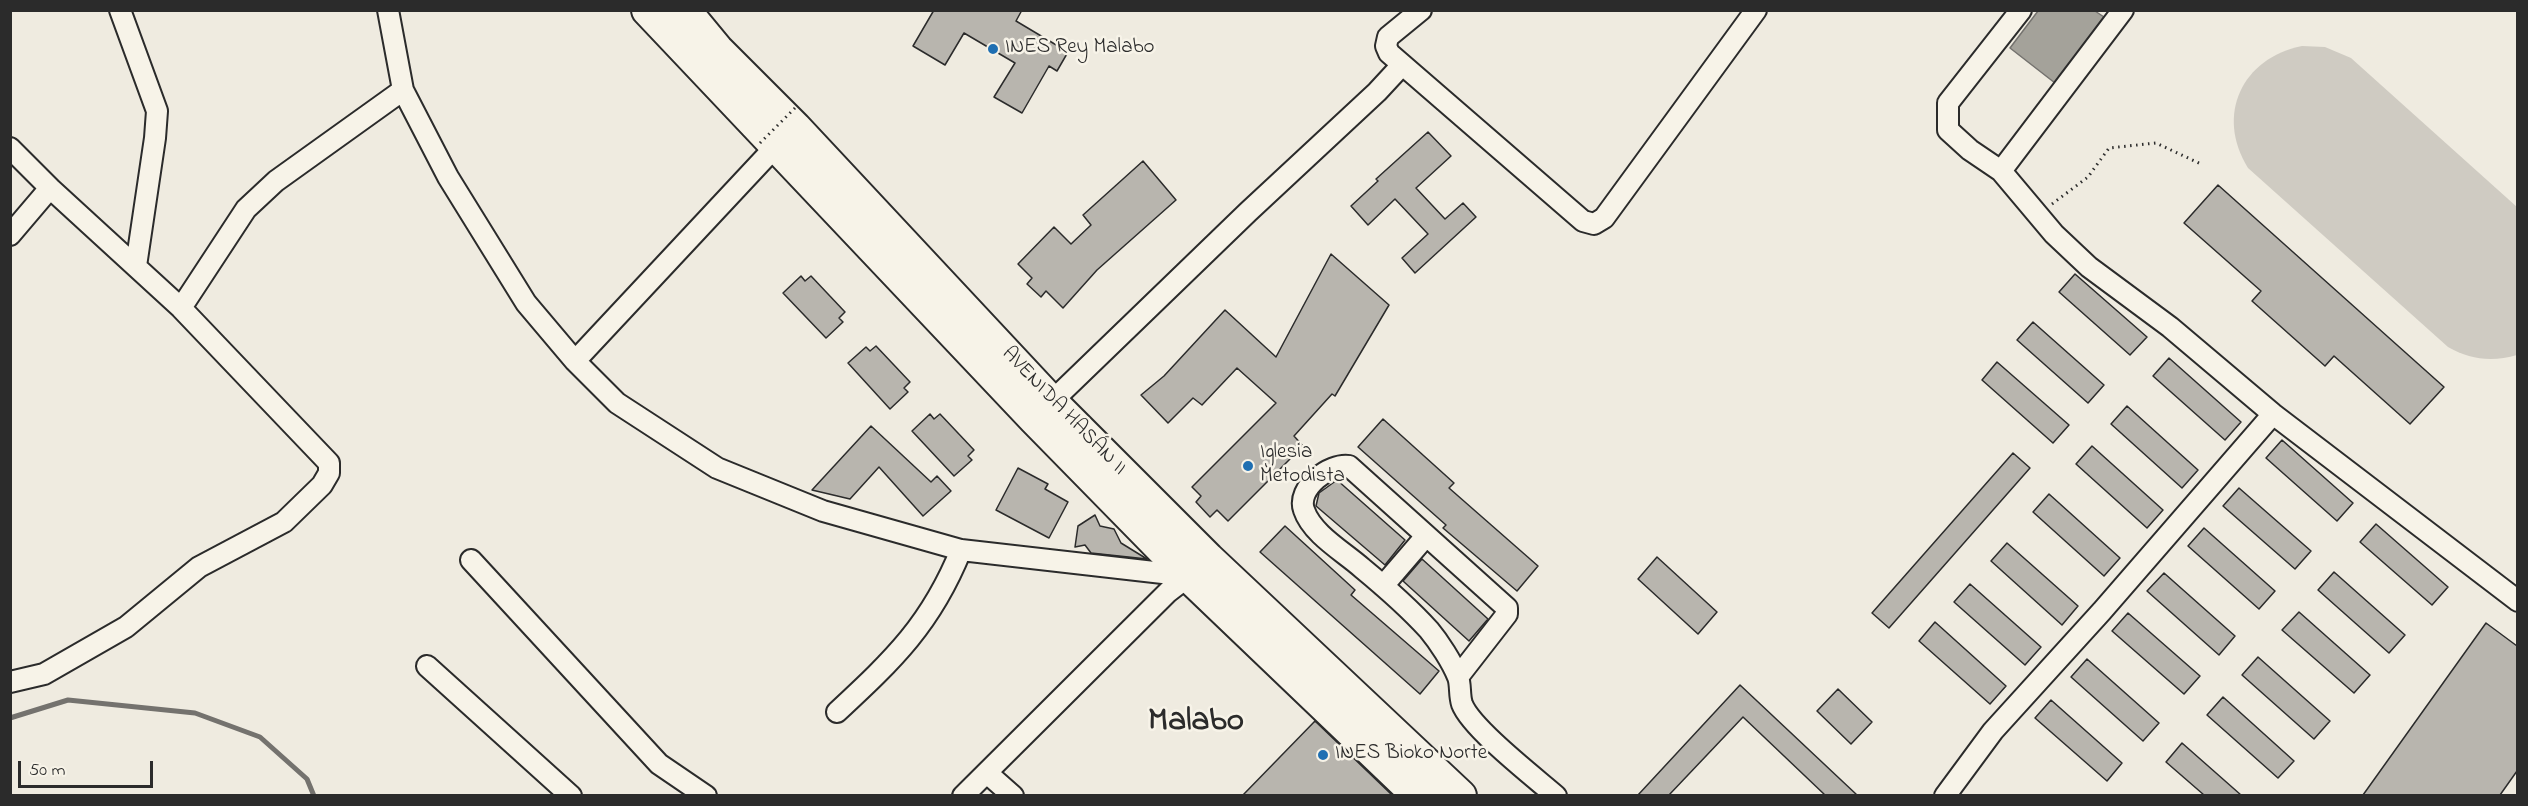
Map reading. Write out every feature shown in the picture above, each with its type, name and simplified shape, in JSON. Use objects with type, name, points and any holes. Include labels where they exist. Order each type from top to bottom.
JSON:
[{"type":"main road","name":"AVENIDA HASÁN II","points":[[648,10],[768,144],[1043,411],[1419,795]]},
{"type":"main road","name":"AVENIDA HASÁN II","points":[[684,10],[717,50],[803,137],[1043,411]]},
{"type":"main road","name":"AVENIDA HASÁN II","points":[[1199,568],[1460,795]]},
{"type":"street","points":[[120,10],[157,111],[156,138],[136,266]]},
{"type":"street","points":[[388,10],[403,90],[448,177],[526,303],[575,361],[617,403],[717,468],[823,511],[961,550],[1199,568]]},
{"type":"street","points":[[1422,10],[1388,37],[1386,46],[1402,65],[1583,221],[1594,224],[1604,218],[1756,10]]},
{"type":"street","points":[[2020,10],[1948,103],[1948,130],[1970,150],[2001,171],[2054,234],[2089,267],[2170,327],[2273,414],[2517,601]]},
{"type":"street","points":[[2001,171],[2122,10]]},
{"type":"street","points":[[1043,411],[1402,65]]},
{"type":"street","points":[[181,308],[246,209],[276,181],[403,90]]},
{"type":"street","points":[[575,361],[768,144]]},
{"type":"street","points":[[10,148],[50,188],[181,308],[329,463],[328,473],[322,485],[284,522],[199,567],[126,627],[44,674],[10,682]]},
{"type":"street","points":[[10,235],[50,188]]},
{"type":"street","points":[[1945,795],[1993,731],[2102,611],[2273,414]]},
{"type":"street","points":[[1458,677],[1507,614],[1507,608],[1349,465],[1339,464],[1322,474],[1310,486],[1304,499],[1304,509],[1312,525],[1383,586],[1430,632],[1458,677],[1462,705],[1492,741],[1556,795]]},
{"type":"street","points":[[1383,586],[1426,536]]},
{"type":"street","points":[[837,712],[915,634],[948,583],[961,550]]},
{"type":"street","points":[[471,560],[659,764],[706,795]]},
{"type":"street","points":[[963,795],[1168,592],[1199,568]]},
{"type":"street","points":[[426,666],[571,795]]},
{"type":"street","points":[[987,773],[1013,795]]},
{"type":"path","points":[[768,144],[796,107]]},
{"type":"path","points":[[2038,213],[2088,177],[2109,148],[2156,143],[2201,164]]},
{"type":"shaded area","points":[[2038,11],[2095,11],[2104,17],[2055,83],[2010,48]]},
{"type":"shaded area","points":[[2302,46],[2325,47],[2351,58],[2517,207],[2517,355],[2490,359],[2465,355],[2448,347],[2248,168],[2238,148],[2234,128],[2235,109],[2240,92],[2250,76],[2264,63],[2281,53]]},
{"type":"building","points":[[934,10],[1022,10],[1016,21],[1068,52],[1057,71],[1049,66],[1022,113],[994,97],[1015,63],[964,33],[945,65],[913,46]]},
{"type":"building","points":[[1428,132],[1451,156],[1416,188],[1445,219],[1463,203],[1476,217],[1415,273],[1402,258],[1428,234],[1395,199],[1368,225],[1351,206],[1378,181],[1376,179]]},
{"type":"building","points":[[1143,161],[1176,200],[1097,270],[1063,308],[1046,291],[1041,297],[1027,284],[1032,278],[1018,264],[1054,227],[1071,244],[1091,225],[1083,215]]},
{"type":"building","points":[[2218,185],[2444,387],[2410,424],[2334,356],[2325,366],[2252,301],[2261,291],[2184,223]]},
{"type":"building","points":[[1331,254],[1389,305],[1335,396],[1332,394],[1294,436],[1303,446],[1228,521],[1217,510],[1210,517],[1196,502],[1201,496],[1192,487],[1276,403],[1237,368],[1202,405],[1193,398],[1168,423],[1141,395],[1164,376],[1225,310],[1276,357]]},
{"type":"building","points":[[2075,274],[2147,337],[2130,355],[2059,292]]},
{"type":"building","points":[[801,276],[805,281],[811,276],[845,312],[839,318],[843,322],[826,338],[783,293]]},
{"type":"building","points":[[2033,322],[2104,385],[2088,403],[2017,340]]},
{"type":"building","points":[[876,346],[910,382],[904,388],[908,392],[890,409],[848,363],[866,347],[870,351]]},
{"type":"building","points":[[2169,358],[2241,422],[2225,440],[2153,376]]},
{"type":"building","points":[[1997,362],[2069,425],[2053,443],[1982,380]]},
{"type":"building","points":[[2127,406],[2198,470],[2182,488],[2111,424]]},
{"type":"building","points":[[930,414],[934,419],[940,414],[974,450],[968,456],[972,460],[954,476],[912,431]]},
{"type":"building","points":[[1383,419],[1454,483],[1449,488],[1538,566],[1517,591],[1443,528],[1446,525],[1358,447]]},
{"type":"building","points":[[871,426],[931,482],[937,476],[951,491],[923,516],[879,467],[850,499],[812,490]]},
{"type":"building","points":[[2282,440],[2353,503],[2337,521],[2266,458]]},
{"type":"building","points":[[2092,446],[2163,510],[2147,528],[2076,464]]},
{"type":"building","points":[[2013,453],[2030,468],[1889,628],[1872,613]]},
{"type":"building","points":[[1018,468],[1048,484],[1045,489],[1068,502],[1049,538],[996,510]]},
{"type":"building","points":[[1337,480],[1405,540],[1385,565],[1316,506],[1319,493]]},
{"type":"building","points":[[2239,488],[2311,551],[2295,569],[2223,506]]},
{"type":"building","points":[[2049,494],[2120,558],[2104,576],[2033,512]]},
{"type":"building","points":[[1095,515],[1100,526],[1114,529],[1121,543],[1147,559],[1091,553],[1085,545],[1075,547],[1078,526]]},
{"type":"building","points":[[2376,524],[2448,587],[2432,605],[2360,542]]},
{"type":"building","points":[[1285,526],[1355,590],[1351,595],[1439,671],[1420,694],[1260,552]]},
{"type":"building","points":[[2204,528],[2275,591],[2259,609],[2188,546]]},
{"type":"building","points":[[2007,543],[2078,606],[2062,625],[1991,561]]},
{"type":"building","points":[[1657,557],[1717,612],[1698,634],[1638,579]]},
{"type":"building","points":[[1422,559],[1488,619],[1469,641],[1403,581]]},
{"type":"building","points":[[2334,572],[2405,635],[2389,653],[2318,590]]},
{"type":"building","points":[[2164,573],[2235,636],[2219,655],[2147,591]]},
{"type":"building","points":[[1970,584],[2041,647],[2025,665],[1954,602]]},
{"type":"building","points":[[2299,612],[2370,675],[2354,693],[2282,630]]},
{"type":"building","points":[[2128,613],[2200,676],[2184,694],[2112,631]]},
{"type":"building","points":[[1935,622],[2006,686],[1990,704],[1919,641]]},
{"type":"building","points":[[2486,623],[2517,646],[2517,771],[2500,795],[2363,795]]},
{"type":"building","points":[[2258,657],[2330,721],[2314,739],[2242,675]]},
{"type":"building","points":[[2087,659],[2159,723],[2143,741],[2071,677]]},
{"type":"building","points":[[1740,685],[1857,795],[1825,795],[1743,717],[1669,795],[1638,795]]},
{"type":"building","points":[[1838,689],[1872,722],[1851,744],[1817,711]]},
{"type":"building","points":[[2223,697],[2294,761],[2278,778],[2207,715]]},
{"type":"building","points":[[2051,700],[2122,763],[2107,781],[2035,718]]},
{"type":"building","name":"INES Bioko Norte","points":[[1315,721],[1392,795],[1243,795]]},
{"type":"building","points":[[2182,743],[2241,795],[2204,795],[2166,762]]},
{"type":"waterway","points":[[10,718],[68,700],[195,713],[260,737],[307,779],[314,796]]},
{"type":"place","name":"INES Rey Malabo","points":[[993,49]]},
{"type":"place","name":"Iglesia Metodista","points":[[1248,466]]},
{"type":"place","name":"INES Bioko Norte","points":[[1323,755]]},
{"type":"district","name":"Malabo","points":[[1196,724]]}]
